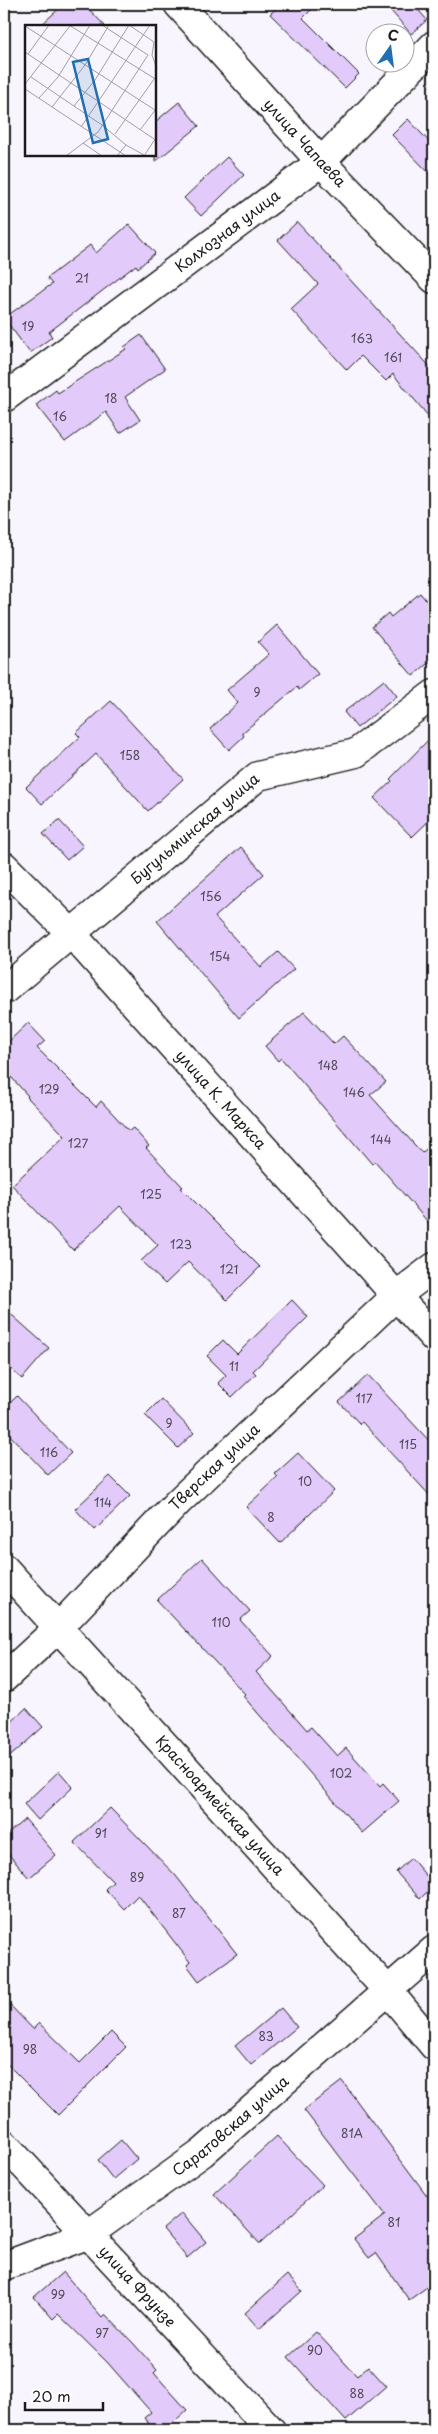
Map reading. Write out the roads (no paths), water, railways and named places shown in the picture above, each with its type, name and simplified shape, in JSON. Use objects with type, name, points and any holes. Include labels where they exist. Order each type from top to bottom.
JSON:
[{"type":"street","name":"улица Чапаева","points":[[178,4],[321,162],[434,279]]},
{"type":"street","name":"Колхозная улица","points":[[4,398],[321,162],[434,45]]},
{"type":"street","name":"Бугульминская улица","points":[[4,990],[258,776],[356,753],[434,694]]},
{"type":"street","name":"улица К. Маркса","points":[[4,866],[71,933],[434,1338]]},
{"type":"street","name":"Тверская улица","points":[[4,1678],[57,1629],[178,1502],[396,1296],[434,1267]]},
{"type":"street","name":"Красноармейская улица","points":[[4,1568],[57,1629],[388,1991],[434,2046]]},
{"type":"street","name":"Саратовская улица","points":[[4,2266],[87,2235],[202,2153],[434,1950]]},
{"type":"street","name":"улица Фрунзе","points":[[4,2144],[271,2430]]}]
